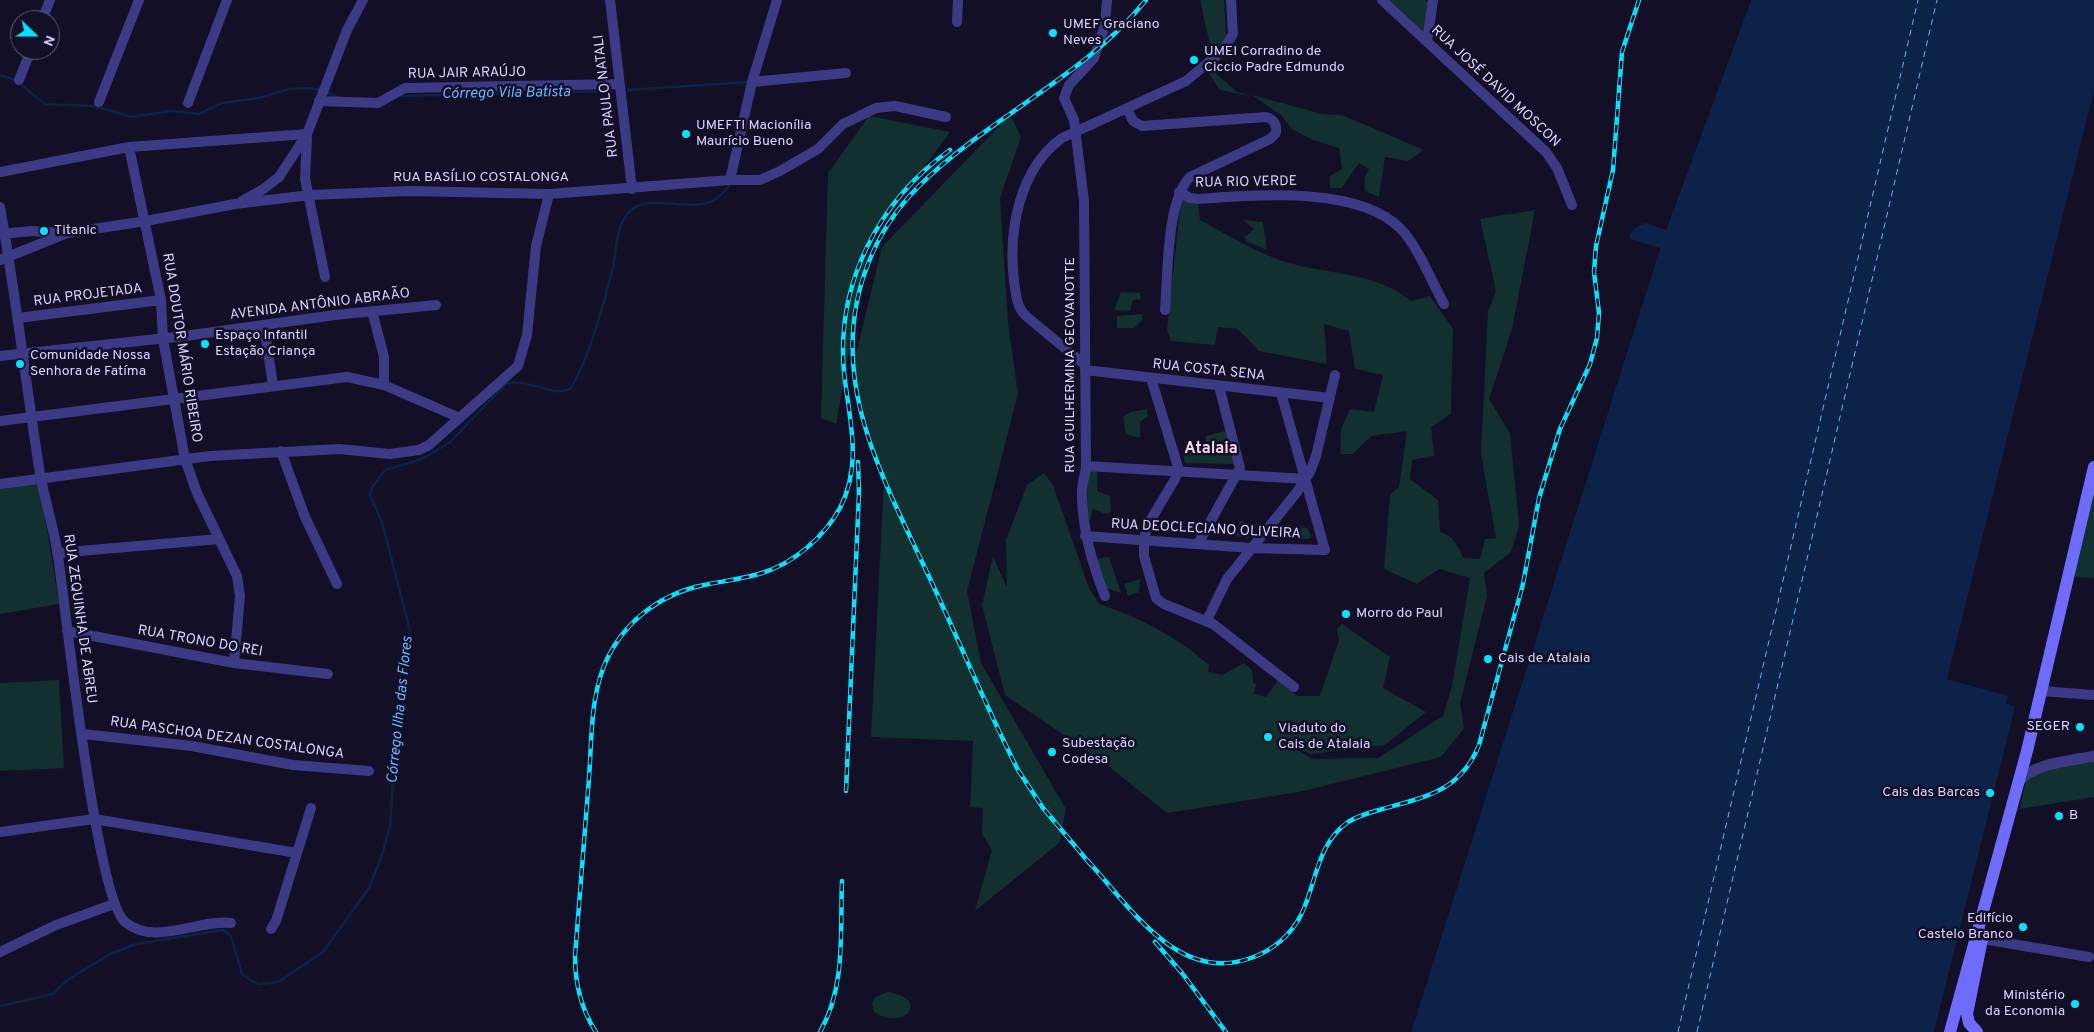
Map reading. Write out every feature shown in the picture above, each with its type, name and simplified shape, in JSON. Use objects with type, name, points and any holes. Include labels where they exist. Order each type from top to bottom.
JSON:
[{"type":"main road","points":[[1950,1032],[1974,938],[1984,910],[2018,783],[2094,467]]},
{"type":"main road","points":[[1977,1032],[1969,1023],[1967,1014],[1983,939],[1984,910]]},
{"type":"street","points":[[100,102],[139,0]]},
{"type":"street","points":[[188,103],[227,0]]},
{"type":"street","points":[[235,204],[262,190],[279,177],[307,134],[347,30],[363,0]]},
{"type":"street","name":"RUA PAULO NATALI","points":[[610,0],[632,189]]},
{"type":"street","points":[[730,180],[752,82],[776,0]]},
{"type":"street","points":[[957,22],[958,0]]},
{"type":"street","name":"RUA GUILHERMINA GEOVANOTTE","points":[[1105,596],[1085,536],[1082,497],[1086,466],[1085,222],[1074,120],[1064,102],[1065,91],[1094,58],[1105,25],[1107,0]]},
{"type":"street","points":[[1225,47],[1233,34],[1231,0]]},
{"type":"street","name":"RUA JOSÉ DAVID MOSCON","points":[[1382,0],[1546,152],[1557,168],[1572,205]]},
{"type":"street","points":[[1427,42],[1433,0]]},
{"type":"street","points":[[1085,368],[1020,310],[1015,289],[1013,260],[1014,222],[1024,191],[1046,152],[1062,138],[1186,81],[1215,57]]},
{"type":"street","points":[[19,80],[27,60]]},
{"type":"street","points":[[752,82],[846,74]]},
{"type":"street","name":"RUA JAIR ARAÚJO","points":[[322,94],[378,103],[405,88],[620,84]]},
{"type":"street","name":"RUA BASÍLIO COSTALONGA","points":[[4,258],[67,233],[146,221],[235,204],[310,195],[408,191],[550,194],[730,180],[760,180],[818,149],[843,124],[876,108],[895,106],[946,117]]},
{"type":"street","points":[[1127,109],[1133,121],[1142,126],[1266,117],[1274,122],[1276,133],[1270,139],[1190,177],[1179,192],[1174,214],[1165,310]]},
{"type":"street","points":[[0,172],[129,147],[307,134]]},
{"type":"street","points":[[307,134],[305,178],[325,276]]},
{"type":"street","name":"RUA DOUTOR MÁRIO RIBEIRO","points":[[129,147],[161,300],[163,338],[172,399],[185,459],[190,477],[237,576],[240,596],[234,663]]},
{"type":"street","name":"RUA RIO VERDE","points":[[1179,192],[1190,198],[1198,199],[1268,195],[1320,198],[1350,204],[1378,214],[1392,222],[1405,233],[1444,304]]},
{"type":"street","points":[[0,484],[185,459],[281,451],[338,449],[390,454],[419,450],[445,433],[518,366],[527,335],[536,246],[550,194]]},
{"type":"street","name":"RUA ZEQUINHA DE ABREU","points":[[0,208],[4,258],[18,318],[41,477],[58,553],[67,631],[94,819],[114,904],[124,921],[139,930],[148,932],[172,931],[212,922],[231,923]]},
{"type":"street","points":[[2,234],[32,231],[67,233]]},
{"type":"street","name":"RUA PROJETADA","points":[[18,318],[161,300]]},
{"type":"street","name":"AVENIDA ANTÔNIO ABRAÃO","points":[[0,356],[436,305]]},
{"type":"street","points":[[372,311],[384,357],[384,385]]},
{"type":"street","points":[[264,326],[273,384]]},
{"type":"street","name":"RUA COSTA SENA","points":[[1085,368],[1151,378],[1330,398]]},
{"type":"street","points":[[1207,620],[1222,587],[1306,479],[1316,456],[1335,375]]},
{"type":"street","points":[[0,421],[273,384],[347,377],[384,385],[460,418]]},
{"type":"street","points":[[1151,378],[1178,471],[1147,526],[1144,540],[1144,556],[1156,598],[1164,604],[1207,620],[1294,687]]},
{"type":"street","points":[[1198,544],[1238,475],[1240,460],[1219,386]]},
{"type":"street","points":[[1280,393],[1306,479]]},
{"type":"street","points":[[281,451],[297,499],[337,584]]},
{"type":"street","points":[[1086,466],[1306,479]]},
{"type":"street","name":"RUA DEOCLECIANO OLIVEIRA","points":[[1085,536],[1252,548],[1325,550],[1306,479]]},
{"type":"street","points":[[58,553],[219,539]]},
{"type":"street","name":"RUA TRONO DO REI","points":[[67,631],[234,663],[328,674]]},
{"type":"street","points":[[2041,691],[2094,695]]},
{"type":"street","name":"RUA PASCHOA DEZAN COSTALONGA","points":[[83,734],[192,746],[293,765],[369,771]]},
{"type":"street","points":[[2018,783],[2022,776],[2033,770],[2094,756]]},
{"type":"street","points":[[272,929],[311,808]]},
{"type":"street","points":[[0,832],[94,819],[297,853]]},
{"type":"street","points":[[0,946],[0,951],[56,925],[114,904]]},
{"type":"street","points":[[1983,939],[2089,958]]},
{"type":"green space","points":[[1200,0],[1224,0],[1226,35],[1222,44],[1229,51],[1219,61],[1212,54]]},
{"type":"green space","points":[[1390,0],[1425,0],[1430,4],[1424,32]]},
{"type":"green space","points":[[1212,70],[1237,92],[1250,96],[1220,90],[1208,72]]},
{"type":"green space","points":[[1252,95],[1322,114],[1342,115],[1424,150],[1408,161],[1385,157],[1379,197],[1365,191],[1365,177],[1369,169],[1359,163],[1342,188],[1330,188],[1330,176],[1342,169],[1339,148],[1313,140],[1292,129],[1281,115]]},
{"type":"green space","points":[[1010,115],[1021,137],[1000,198],[1008,323],[1018,394],[967,591],[981,663],[1066,809],[1059,843],[975,911],[992,850],[982,834],[983,808],[970,807],[973,741],[871,737],[884,479],[852,371],[882,247]]},
{"type":"green space","points":[[869,116],[950,132],[869,242],[836,424],[821,418],[828,173]]},
{"type":"green space","points":[[1181,199],[1198,205],[1200,220],[1266,255],[1305,267],[1368,279],[1397,292],[1411,301],[1430,296],[1453,329],[1451,414],[1431,427],[1434,456],[1412,460],[1410,479],[1438,500],[1440,532],[1452,538],[1463,558],[1480,559],[1485,539],[1496,538],[1481,454],[1488,312],[1496,291],[1480,219],[1535,210],[1512,329],[1489,399],[1510,433],[1519,526],[1511,552],[1484,573],[1487,596],[1460,703],[1464,728],[1441,757],[1299,792],[1167,813],[1102,761],[1005,695],[982,605],[993,556],[1007,588],[1006,540],[1027,485],[1044,473],[1053,485],[1089,588],[1099,604],[1129,615],[1184,645],[1209,665],[1208,672],[1222,675],[1244,663],[1252,670],[1253,682],[1256,685],[1254,694],[1266,697],[1278,680],[1297,696],[1320,696],[1339,640],[1337,629],[1342,624],[1390,657],[1383,688],[1426,712],[1385,745],[1310,754],[1293,747],[1312,759],[1378,758],[1443,716],[1452,686],[1470,578],[1439,569],[1417,584],[1384,569],[1390,495],[1399,487],[1407,431],[1371,436],[1353,454],[1340,454],[1341,429],[1350,409],[1374,412],[1383,375],[1355,369],[1349,331],[1324,324],[1327,364],[1259,351],[1238,329],[1218,327],[1215,345],[1171,341],[1167,330]]},
{"type":"green space","points":[[1243,220],[1263,222],[1267,250],[1246,241],[1245,237],[1254,229]]},
{"type":"green space","points":[[1121,292],[1140,293],[1141,299],[1133,300],[1130,311],[1114,310]]},
{"type":"green space","points":[[1142,314],[1143,319],[1134,328],[1117,328],[1117,316]]},
{"type":"green space","points":[[1147,409],[1148,416],[1140,422],[1140,438],[1126,434],[1123,417],[1131,412]]},
{"type":"green space","points":[[1225,431],[1235,464],[1185,463],[1183,453],[1204,446],[1206,436]]},
{"type":"green space","points":[[1088,470],[1097,470],[1097,491],[1110,496],[1111,512],[1106,514],[1093,509],[1090,521],[1087,524]]},
{"type":"green space","points":[[2094,475],[2094,578],[2074,577]]},
{"type":"green space","points":[[39,480],[59,604],[0,614],[0,486]]},
{"type":"green space","points":[[1157,518],[1169,524],[1165,532],[1152,531]]},
{"type":"green space","points":[[1240,521],[1257,525],[1250,538],[1235,536]]},
{"type":"green space","points":[[1298,527],[1307,528],[1312,538],[1298,540]]},
{"type":"green space","points":[[1109,557],[1121,593],[1106,588],[1095,559]]},
{"type":"green space","points":[[1140,579],[1139,592],[1128,596],[1124,584]]},
{"type":"green space","points":[[59,680],[64,768],[0,771],[0,683]]},
{"type":"green space","points":[[2094,760],[2094,797],[2020,809],[2027,774]]},
{"type":"green space","points":[[888,992],[909,1001],[911,1007],[909,1012],[895,1018],[885,1017],[874,1012],[872,1003],[875,997]]},
{"type":"water","points":[[1751,0],[2094,0],[2094,90],[1947,679],[2008,696],[2006,703],[2015,707],[1934,1032],[1411,1032],[1660,249],[1630,239],[1630,235],[1635,228],[1647,223],[1666,230]]},
{"type":"pier","points":[[1748,0],[1751,0],[1666,230],[1644,221],[1648,220],[1664,227]]},
{"type":"pier","points":[[1630,239],[1660,248],[1411,1032],[1408,1032],[1657,250],[1630,241]]},
{"type":"waterway","name":"Córrego Vila Batista","points":[[0,75],[15,80],[45,104],[94,106],[132,117],[171,111],[199,114],[222,103],[259,98],[289,89],[307,88],[321,90]]},
{"type":"waterway","name":"Córrego Vila Batista","points":[[628,90],[749,82]]},
{"type":"waterway","name":"Córrego Vila Batista","points":[[399,96],[612,91]]},
{"type":"waterway","name":"Córrego Vila Batista","points":[[326,92],[337,97]]},
{"type":"waterway","name":"Córrego Ilha das Flores","points":[[0,1006],[53,994],[66,981],[110,954],[136,944],[223,930],[231,936],[242,974],[253,982],[260,984],[278,982],[323,952],[369,888],[382,855],[390,826],[395,750],[411,642],[409,627],[382,522],[370,495],[372,487],[385,470],[422,459],[450,442],[506,384],[522,383],[556,391],[570,389],[583,365],[595,332],[612,271],[621,225],[628,213],[636,207],[645,204],[702,204],[717,198],[729,186]]},
{"type":"ferry route","points":[[1678,1032],[1918,0]]},
{"type":"ferry route","points":[[1697,1032],[1937,0]]},
{"type":"railway","points":[[1091,865],[1043,808],[1018,770],[996,724],[879,468],[865,428],[856,389],[852,348],[856,307],[868,264],[883,232],[903,203],[946,161],[1094,52],[1146,0]]},
{"type":"railway","points":[[1088,861],[1139,919],[1178,951],[1201,960],[1225,963],[1251,958],[1273,947],[1286,936],[1297,922],[1323,853],[1337,831],[1359,816],[1438,791],[1462,774],[1471,761],[1479,745],[1523,584],[1539,498],[1560,429],[1590,364],[1597,338],[1599,313],[1594,272],[1596,246],[1613,170],[1622,52],[1639,0]]},
{"type":"railway","points":[[596,1032],[586,1014],[580,996],[575,956],[593,716],[602,671],[616,643],[625,631],[661,601],[689,589],[748,577],[774,569],[807,548],[833,519],[847,491],[853,458],[851,424],[844,372],[843,339],[847,307],[855,277],[867,247],[883,219],[902,194],[924,171],[950,150]]},
{"type":"railway","points":[[846,791],[859,492],[858,462]]},
{"type":"railway","points":[[820,1032],[828,1015],[838,978],[842,881]]},
{"type":"railway","points":[[1155,942],[1182,973],[1226,1032]]},
{"type":"place","name":"UMEF Graciano Neves","points":[[1053,33]]},
{"type":"place","name":"UMEI Corradino de Ciccio Padre Edmundo","points":[[1194,60]]},
{"type":"place","name":"UMEFTI Macionília Maurício Bueno","points":[[686,134]]},
{"type":"place","name":"Titanic","points":[[44,231]]},
{"type":"place","name":"Espaço Infantil Estação Criança","points":[[205,344]]},
{"type":"place","name":"Comunidade Nossa Senhora de Fatíma","points":[[20,364]]},
{"type":"place","name":"Morro do Paul","points":[[1346,614]]},
{"type":"place","name":"Cais de Atalaia","points":[[1488,659]]},
{"type":"place","name":"SEGER","points":[[2080,727]]},
{"type":"place","name":"Viaduto do Cais de Atalaia","points":[[1268,737]]},
{"type":"place","name":"Subestação Codesa","points":[[1052,752]]},
{"type":"place","name":"Cais das Barcas","points":[[1990,793]]},
{"type":"place","name":"B","points":[[2059,816]]},
{"type":"place","name":"Edifício Castelo Branco","points":[[2023,927]]},
{"type":"place","name":"Ministério da Economia","points":[[2075,1004]]},
{"type":"district","name":"Atalaia","points":[[1211,450]]}]
